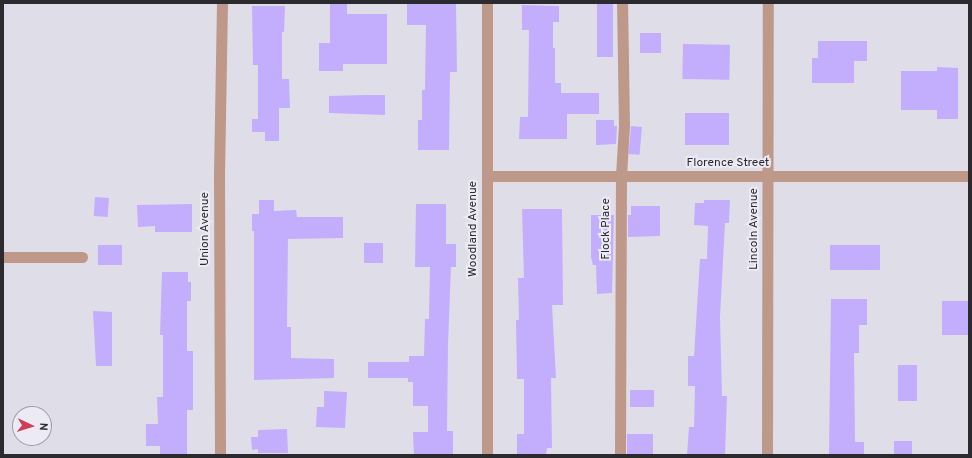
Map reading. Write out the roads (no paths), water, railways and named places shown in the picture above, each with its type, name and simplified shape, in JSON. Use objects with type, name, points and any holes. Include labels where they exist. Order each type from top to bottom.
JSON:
[{"type":"street","name":"Union Avenue","points":[[220,455],[219,175],[222,3]]},
{"type":"street","name":"Woodland Avenue","points":[[487,455],[488,3]]},
{"type":"street","name":"Flock Place","points":[[620,455],[621,176],[624,126],[622,3]]},
{"type":"street","name":"Lincoln Avenue","points":[[767,455],[768,3]]},
{"type":"street","name":"Florence Street","points":[[487,176],[969,176]]},
{"type":"street","points":[[3,256],[82,256]]}]
